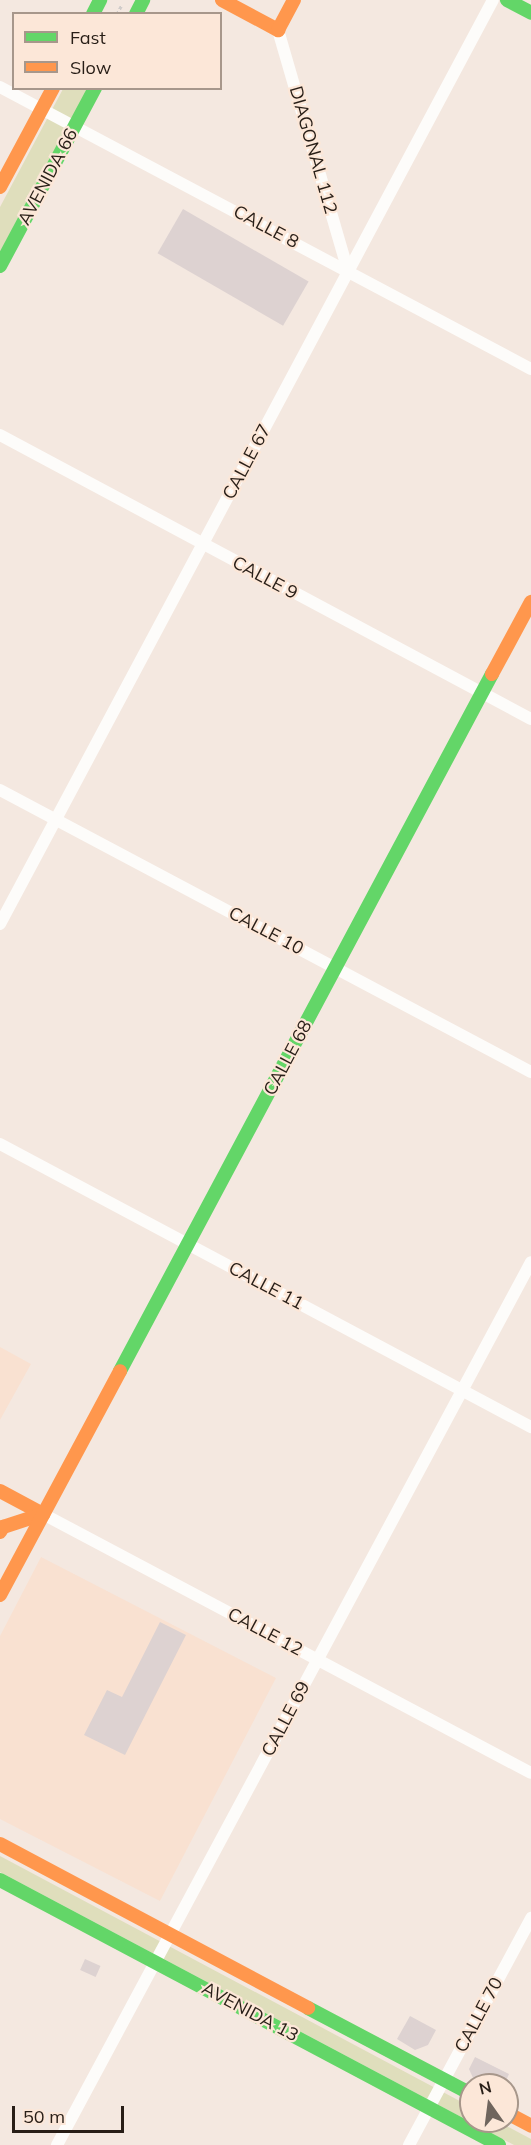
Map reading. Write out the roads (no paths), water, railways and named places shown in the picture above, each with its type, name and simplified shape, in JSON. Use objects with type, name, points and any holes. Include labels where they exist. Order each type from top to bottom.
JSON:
[{"type":"main road","points":[[222,0],[278,30],[294,0]]},
{"type":"main road","points":[[507,0],[531,13]]},
{"type":"main road","name":"AVENIDA 66","points":[[0,187],[52,90]]},
{"type":"main road","name":"AVENIDA 66","points":[[0,266],[94,90]]},
{"type":"main road","name":"CALLE 68","points":[[0,1595],[531,602]]},
{"type":"main road","name":"CALLE 12","points":[[0,1491],[43,1514]]},
{"type":"main road","points":[[1,1528],[43,1514]]},
{"type":"main road","name":"AVENIDA 13","points":[[0,1844],[459,2088]]},
{"type":"main road","name":"AVENIDA 13","points":[[0,1880],[500,2145]]},
{"type":"street","name":"CALLE 67","points":[[0,924],[493,0]]},
{"type":"street","name":"DIAGONAL 112","points":[[278,30],[348,271]]},
{"type":"street","name":"CALLE 8","points":[[0,87],[531,369]]},
{"type":"street","name":"CALLE 9","points":[[0,435],[531,719]]},
{"type":"street","name":"CALLE 10","points":[[0,790],[531,1072]]},
{"type":"street","name":"CALLE 11","points":[[0,1144],[531,1428]]},
{"type":"street","name":"CALLE 69","points":[[57,2145],[531,1262]]},
{"type":"street","name":"CALLE 12","points":[[43,1514],[531,1773]]},
{"type":"street","name":"CALLE 70","points":[[409,2145],[531,1918]]}]
